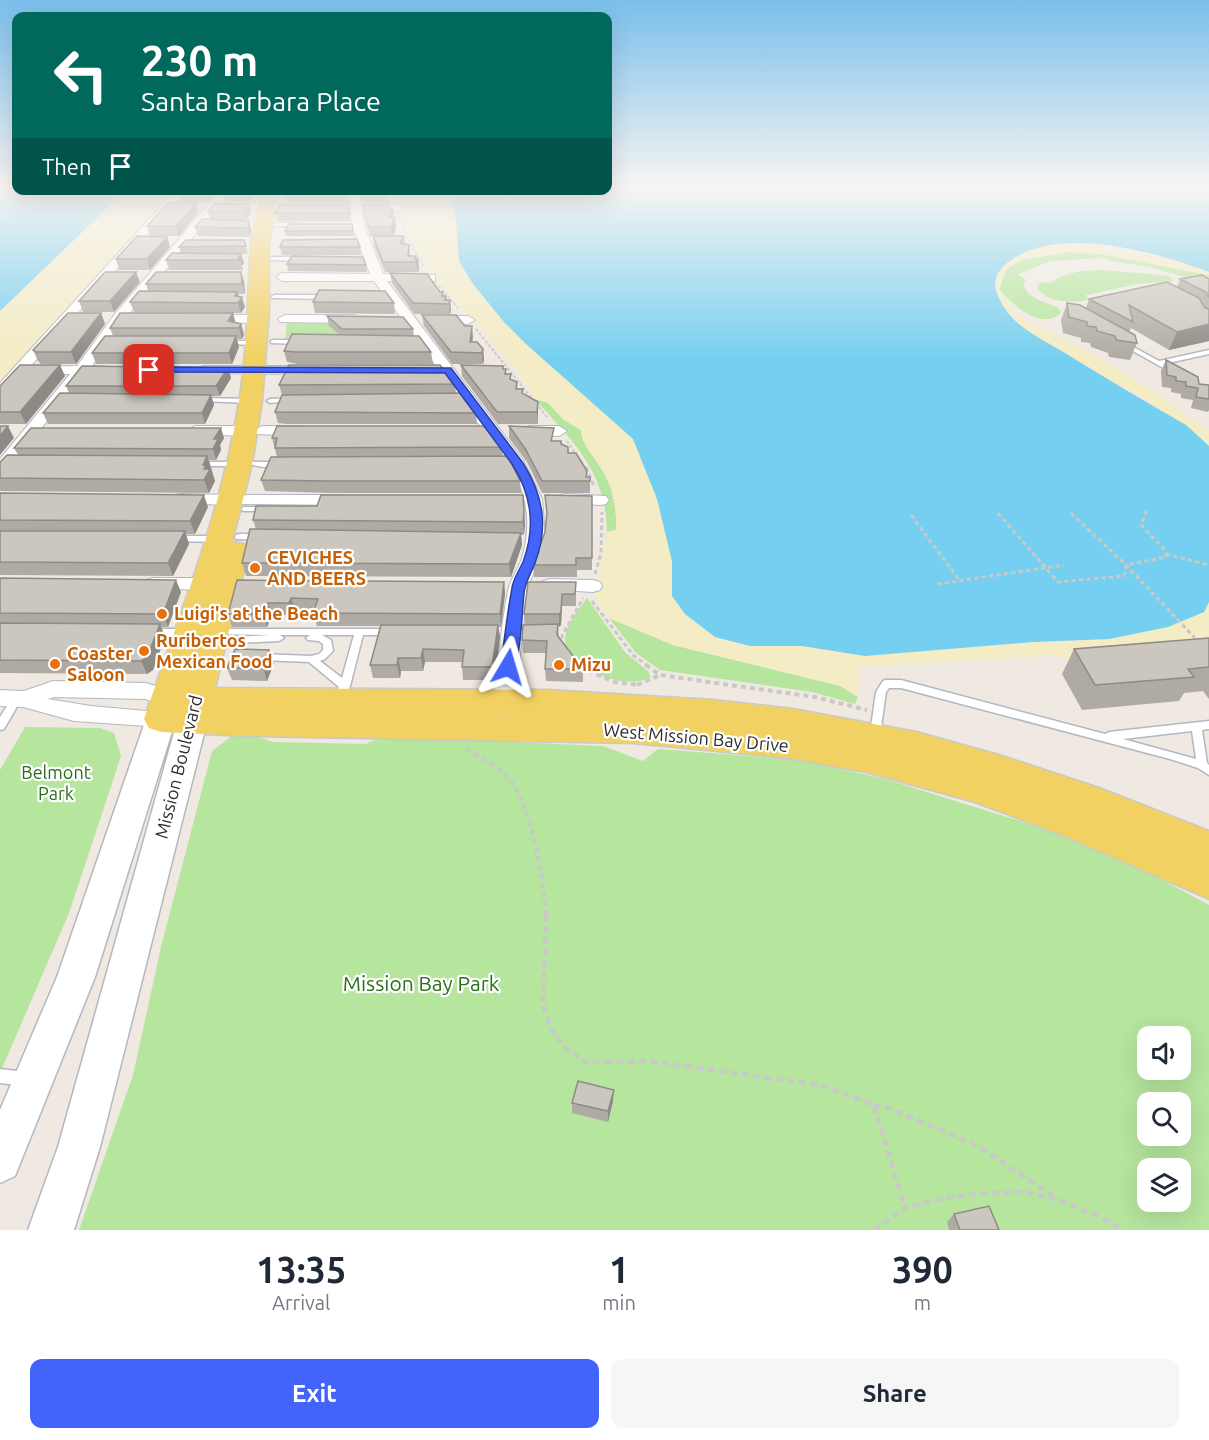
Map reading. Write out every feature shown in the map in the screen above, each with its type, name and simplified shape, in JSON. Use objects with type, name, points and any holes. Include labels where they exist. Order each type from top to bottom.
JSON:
[{"type":"main road","name":"Mission Boulevard","points":[[0,1161],[17,1078],[76,977],[179,710],[213,642],[227,584],[229,538],[241,503],[261,401],[265,343],[260,303],[262,244]]},
{"type":"main road","name":"West Mission Bay Drive","points":[[179,710],[342,694],[628,705],[795,722],[873,748],[942,777],[1101,834],[1209,882]]},
{"type":"main road","points":[[633,730],[649,720],[678,718],[683,714],[684,709]]},
{"type":"main road","name":"Mission Boulevard","points":[[51,1230],[79,1147],[179,710]]},
{"type":"main road","name":"West Mission Bay Drive","points":[[179,710],[633,730],[873,748],[963,759],[1071,793],[1209,848]]},
{"type":"street","points":[[0,392],[104,276],[139,244]]},
{"type":"street","points":[[8,465],[32,430],[62,400],[81,370],[109,343],[119,318],[142,298],[175,259],[182,244]]},
{"type":"street","points":[[364,244],[365,259],[378,278],[387,298],[420,343],[448,370],[465,400],[493,431],[511,463],[527,479],[535,499],[537,519],[529,539],[529,562],[519,585],[504,702]]},
{"type":"street","points":[[104,276],[160,277]]},
{"type":"street","points":[[282,277],[431,278]]},
{"type":"street","points":[[200,319],[260,303]]},
{"type":"street","points":[[66,318],[142,318]]},
{"type":"street","points":[[285,319],[363,320]]},
{"type":"street","points":[[403,320],[468,320]]},
{"type":"street","points":[[20,370],[115,370]]},
{"type":"street","points":[[183,370],[328,370]]},
{"type":"street","points":[[424,370],[471,370]]},
{"type":"street","points":[[10,430],[55,430]]},
{"type":"street","points":[[180,431],[319,431]]},
{"type":"street","points":[[470,431],[559,431]]},
{"type":"street","points":[[161,499],[241,503],[355,500]]},
{"type":"street","points":[[511,499],[600,500]]},
{"type":"street","points":[[136,584],[227,584]]},
{"type":"street","points":[[495,585],[592,586]]},
{"type":"street","points":[[14,698],[70,711],[179,710]]},
{"type":"lane","points":[[284,244],[303,259]]},
{"type":"lane","points":[[260,303],[339,297]]},
{"type":"lane","points":[[1119,341],[1178,375]]},
{"type":"lane","points":[[222,343],[312,342]]},
{"type":"lane","points":[[1159,363],[1209,352]]},
{"type":"lane","points":[[194,400],[300,400]]},
{"type":"lane","points":[[193,464],[291,464]]},
{"type":"lane","points":[[241,503],[317,509]]},
{"type":"lane","points":[[161,539],[276,538]]},
{"type":"lane","points":[[140,632],[213,642],[359,632],[394,632]]},
{"type":"lane","points":[[342,694],[359,632]]},
{"type":"lane","points":[[213,642],[321,638],[328,642],[328,651],[321,657],[312,659],[249,657]]},
{"type":"lane","points":[[312,659],[342,694]]},
{"type":"lane","points":[[873,748],[881,692],[886,684],[901,684],[1102,737],[1206,768]]},
{"type":"lane","points":[[0,726],[14,698]]},
{"type":"lane","points":[[1102,737],[1209,725]]},
{"type":"lane","points":[[1196,727],[1206,768]]},
{"type":"path","points":[[1148,508],[1141,525],[1166,551],[1166,554]]},
{"type":"path","points":[[998,513],[1058,582],[1124,576],[1126,565]]},
{"type":"path","points":[[1071,513],[1126,565],[1195,638]]},
{"type":"path","points":[[911,515],[960,581]]},
{"type":"path","points":[[1166,554],[1209,565]]},
{"type":"path","points":[[1126,565],[1166,557],[1166,554]]},
{"type":"path","points":[[937,584],[1064,564]]},
{"type":"path","points":[[566,652],[562,636],[579,604],[592,586]]},
{"type":"path","points":[[574,662],[589,673],[601,678],[638,685]]},
{"type":"path","points":[[614,689],[652,681],[660,675]]},
{"type":"path","points":[[461,744],[506,775],[516,790],[525,811],[540,862],[546,914],[543,1006],[551,1029],[566,1049],[586,1062],[647,1061],[820,1085],[891,1109],[978,1146],[1062,1201]]},
{"type":"path","points":[[874,1105],[905,1208]]},
{"type":"path","points":[[874,1230],[905,1208],[945,1198],[985,1192],[1025,1192],[1062,1201],[1100,1216],[1123,1230]]},
{"type":"green space","points":[[1069,252],[1100,254],[1209,275],[1209,284],[1149,267],[1104,258],[1051,261],[1018,274],[1026,280],[1023,285],[1028,293],[1059,308],[1061,313],[1053,318],[1045,319],[1019,308],[999,289],[1007,269],[1021,260]]},
{"type":"green space","points":[[1103,270],[1168,276],[1174,281],[1137,284],[1086,295],[1087,300],[1074,302],[1053,299],[1041,293],[1037,288],[1040,282],[1050,283],[1062,276],[1081,271]]},
{"type":"green space","points":[[287,320],[376,320],[368,340],[285,340]]},
{"type":"green space","points":[[535,399],[548,403],[564,420],[581,430],[585,445],[611,489],[615,505],[616,530],[607,532],[601,492],[585,459]]},
{"type":"green space","points":[[587,598],[625,652],[649,672],[650,677],[641,681],[628,682],[614,679],[600,675],[575,660],[568,650],[566,633],[573,617]]},
{"type":"green space","points":[[609,618],[673,645],[840,686],[858,697],[855,704],[812,692],[660,670],[636,653]]},
{"type":"green space","name":"Belmont Park","points":[[25,727],[100,728],[114,733],[121,756],[69,913],[0,1073],[0,770]]},
{"type":"green space","name":"Mission Bay Park","points":[[250,734],[273,742],[366,744],[383,736],[603,746],[643,761],[658,749],[802,760],[885,779],[1052,831],[1153,875],[1209,905],[1209,1230],[79,1230],[133,1075],[161,947],[212,751],[233,735]]},
{"type":"sand","points":[[69,244],[130,244],[0,385],[0,311]]},
{"type":"sand","points":[[415,244],[492,244],[590,389],[642,452],[995,635],[1185,622],[1209,575],[1209,655],[1073,666],[1058,655],[859,667],[858,697],[840,686],[673,645],[609,618],[595,597],[607,532],[616,530],[616,514],[608,481],[585,445],[581,430],[564,420],[548,403],[535,399],[519,372],[436,279]]},
{"type":"sand","points":[[1034,244],[1073,244],[1209,264],[1209,275],[1100,254],[1069,252],[1021,260],[1007,269],[999,289],[1016,313],[1118,369],[1170,402],[1209,431],[1209,464],[1195,443],[1148,401],[1079,365],[1001,313],[985,261]]},
{"type":"water","points":[[0,244],[69,244],[0,311]]},
{"type":"water","points":[[458,244],[1060,244],[1028,251],[1007,263],[998,274],[996,291],[1006,310],[1024,328],[1186,425],[1209,446],[1209,602],[1204,612],[1168,627],[1109,639],[1034,642],[865,656],[802,646],[750,646],[715,637],[685,614],[672,596],[672,561],[657,499],[633,439],[504,322],[473,284],[459,261]]},
{"type":"water","points":[[1098,244],[1209,244],[1209,272],[1162,257]]},
{"type":"building","points":[[129,244],[160,244],[147,259],[116,259]]},
{"type":"building","points":[[182,244],[246,246],[179,247]]},
{"type":"building","points":[[281,244],[359,244],[360,247],[280,247]]},
{"type":"building","points":[[376,244],[409,245],[408,256],[416,256],[415,259],[418,259],[416,262],[383,262]]},
{"type":"building","points":[[172,253],[241,254],[238,258],[241,260],[166,260]]},
{"type":"building","points":[[292,256],[363,257],[366,265],[287,264]]},
{"type":"building","points":[[105,272],[136,272],[110,301],[79,301]]},
{"type":"building","points":[[156,272],[241,272],[242,284],[146,284]]},
{"type":"building","points":[[390,273],[427,274],[440,292],[443,292],[442,296],[446,296],[445,300],[450,300],[449,304],[413,303]]},
{"type":"building","points":[[1202,275],[1209,279],[1209,297],[1206,292],[1180,279]]},
{"type":"building","points":[[1167,282],[1199,298],[1205,308],[1209,309],[1209,324],[1177,332],[1129,305],[1133,322],[1089,299]]},
{"type":"building","points":[[319,290],[385,291],[394,303],[313,302]]},
{"type":"building","points":[[139,291],[237,292],[235,296],[242,297],[238,303],[130,302]]},
{"type":"building","points":[[1067,303],[1080,305],[1135,335],[1137,343],[1116,340],[1115,336],[1097,331],[1096,327],[1087,326],[1087,322],[1069,317]]},
{"type":"building","points":[[68,313],[101,313],[71,352],[36,352],[33,350]]},
{"type":"building","points":[[120,313],[233,313],[228,321],[241,324],[239,328],[110,328]]},
{"type":"building","points":[[422,315],[456,315],[465,326],[472,326],[470,342],[477,342],[483,349],[482,353],[451,352]]},
{"type":"building","points":[[327,316],[403,317],[413,329],[342,329]]},
{"type":"building","points":[[292,334],[419,336],[431,352],[284,351]]},
{"type":"building","points":[[105,336],[236,336],[229,353],[92,353]]},
{"type":"building","points":[[1166,360],[1198,377],[1199,384],[1209,385],[1209,399],[1196,397],[1198,388],[1186,386],[1186,382],[1176,381],[1176,377],[1167,375]]},
{"type":"building","points":[[20,365],[60,365],[20,412],[0,412],[0,386]]},
{"type":"building","points":[[289,365],[440,365],[455,384],[279,385]]},
{"type":"building","points":[[461,365],[503,366],[503,369],[506,369],[505,374],[511,374],[510,379],[517,382],[516,389],[523,389],[522,393],[538,402],[537,412],[497,412]]},
{"type":"building","points":[[82,366],[228,368],[216,386],[66,386]]},
{"type":"building","points":[[60,393],[211,395],[202,413],[43,413]]},
{"type":"building","points":[[461,393],[476,413],[275,412],[282,395]]},
{"type":"building","points":[[0,426],[8,426],[0,436]]},
{"type":"building","points":[[277,426],[486,426],[502,447],[275,448],[277,438],[272,438]]},
{"type":"building","points":[[509,426],[554,428],[551,441],[561,441],[561,444],[568,447],[568,453],[576,453],[590,481],[542,481],[526,450]]},
{"type":"building","points":[[31,428],[221,428],[214,439],[218,439],[213,449],[14,448]]},
{"type":"building","points":[[7,455],[207,456],[203,465],[206,465],[204,469],[210,469],[204,480],[0,478],[0,462]]},
{"type":"building","points":[[508,456],[520,481],[261,480],[271,457]]},
{"type":"building","points":[[0,493],[204,495],[190,521],[0,520]]},
{"type":"building","points":[[321,495],[523,495],[523,522],[253,520],[256,506],[317,506]]},
{"type":"building","points":[[545,495],[592,496],[592,558],[576,558],[576,565],[533,565],[545,532],[547,513]]},
{"type":"building","points":[[250,529],[521,533],[509,564],[242,563]]},
{"type":"building","points":[[0,531],[185,531],[168,563],[0,562]]},
{"type":"building","points":[[0,578],[176,580],[163,614],[0,613]]},
{"type":"building","points":[[237,580],[504,582],[500,614],[313,613],[318,599],[291,598],[289,603],[268,603],[263,614],[228,614]]},
{"type":"building","points":[[528,582],[576,582],[575,594],[562,594],[559,614],[524,614]]},
{"type":"building","points":[[0,623],[160,624],[147,657],[141,661],[0,660]]},
{"type":"building","points":[[558,624],[557,635],[583,669],[545,669],[547,641],[522,640],[523,625]]},
{"type":"building","points":[[381,625],[498,625],[492,667],[462,667],[464,650],[423,649],[421,658],[398,658],[397,665],[370,665]]},
{"type":"building","points":[[1209,638],[1209,667],[1188,669],[1194,677],[1095,685],[1074,649]]},
{"type":"building","points":[[235,649],[269,650],[263,668],[227,668]]},
{"type":"building","points":[[578,1081],[614,1090],[608,1111],[572,1103]]},
{"type":"building","points":[[989,1206],[999,1230],[960,1230],[954,1214]]},
{"type":"place","name":"CEVICHES AND BEERS","points":[[255,568]]},
{"type":"place","name":"Luigi's at the Beach","points":[[162,614]]},
{"type":"place","name":"Ruribertos Mexican Food","points":[[144,651]]},
{"type":"place","name":"Coaster Saloon","points":[[55,664]]},
{"type":"place","name":"Mizu","points":[[559,665]]},
{"type":"route","points":[[149,370],[448,370],[517,463],[535,499],[537,519],[535,540],[519,585],[508,667]]}]
